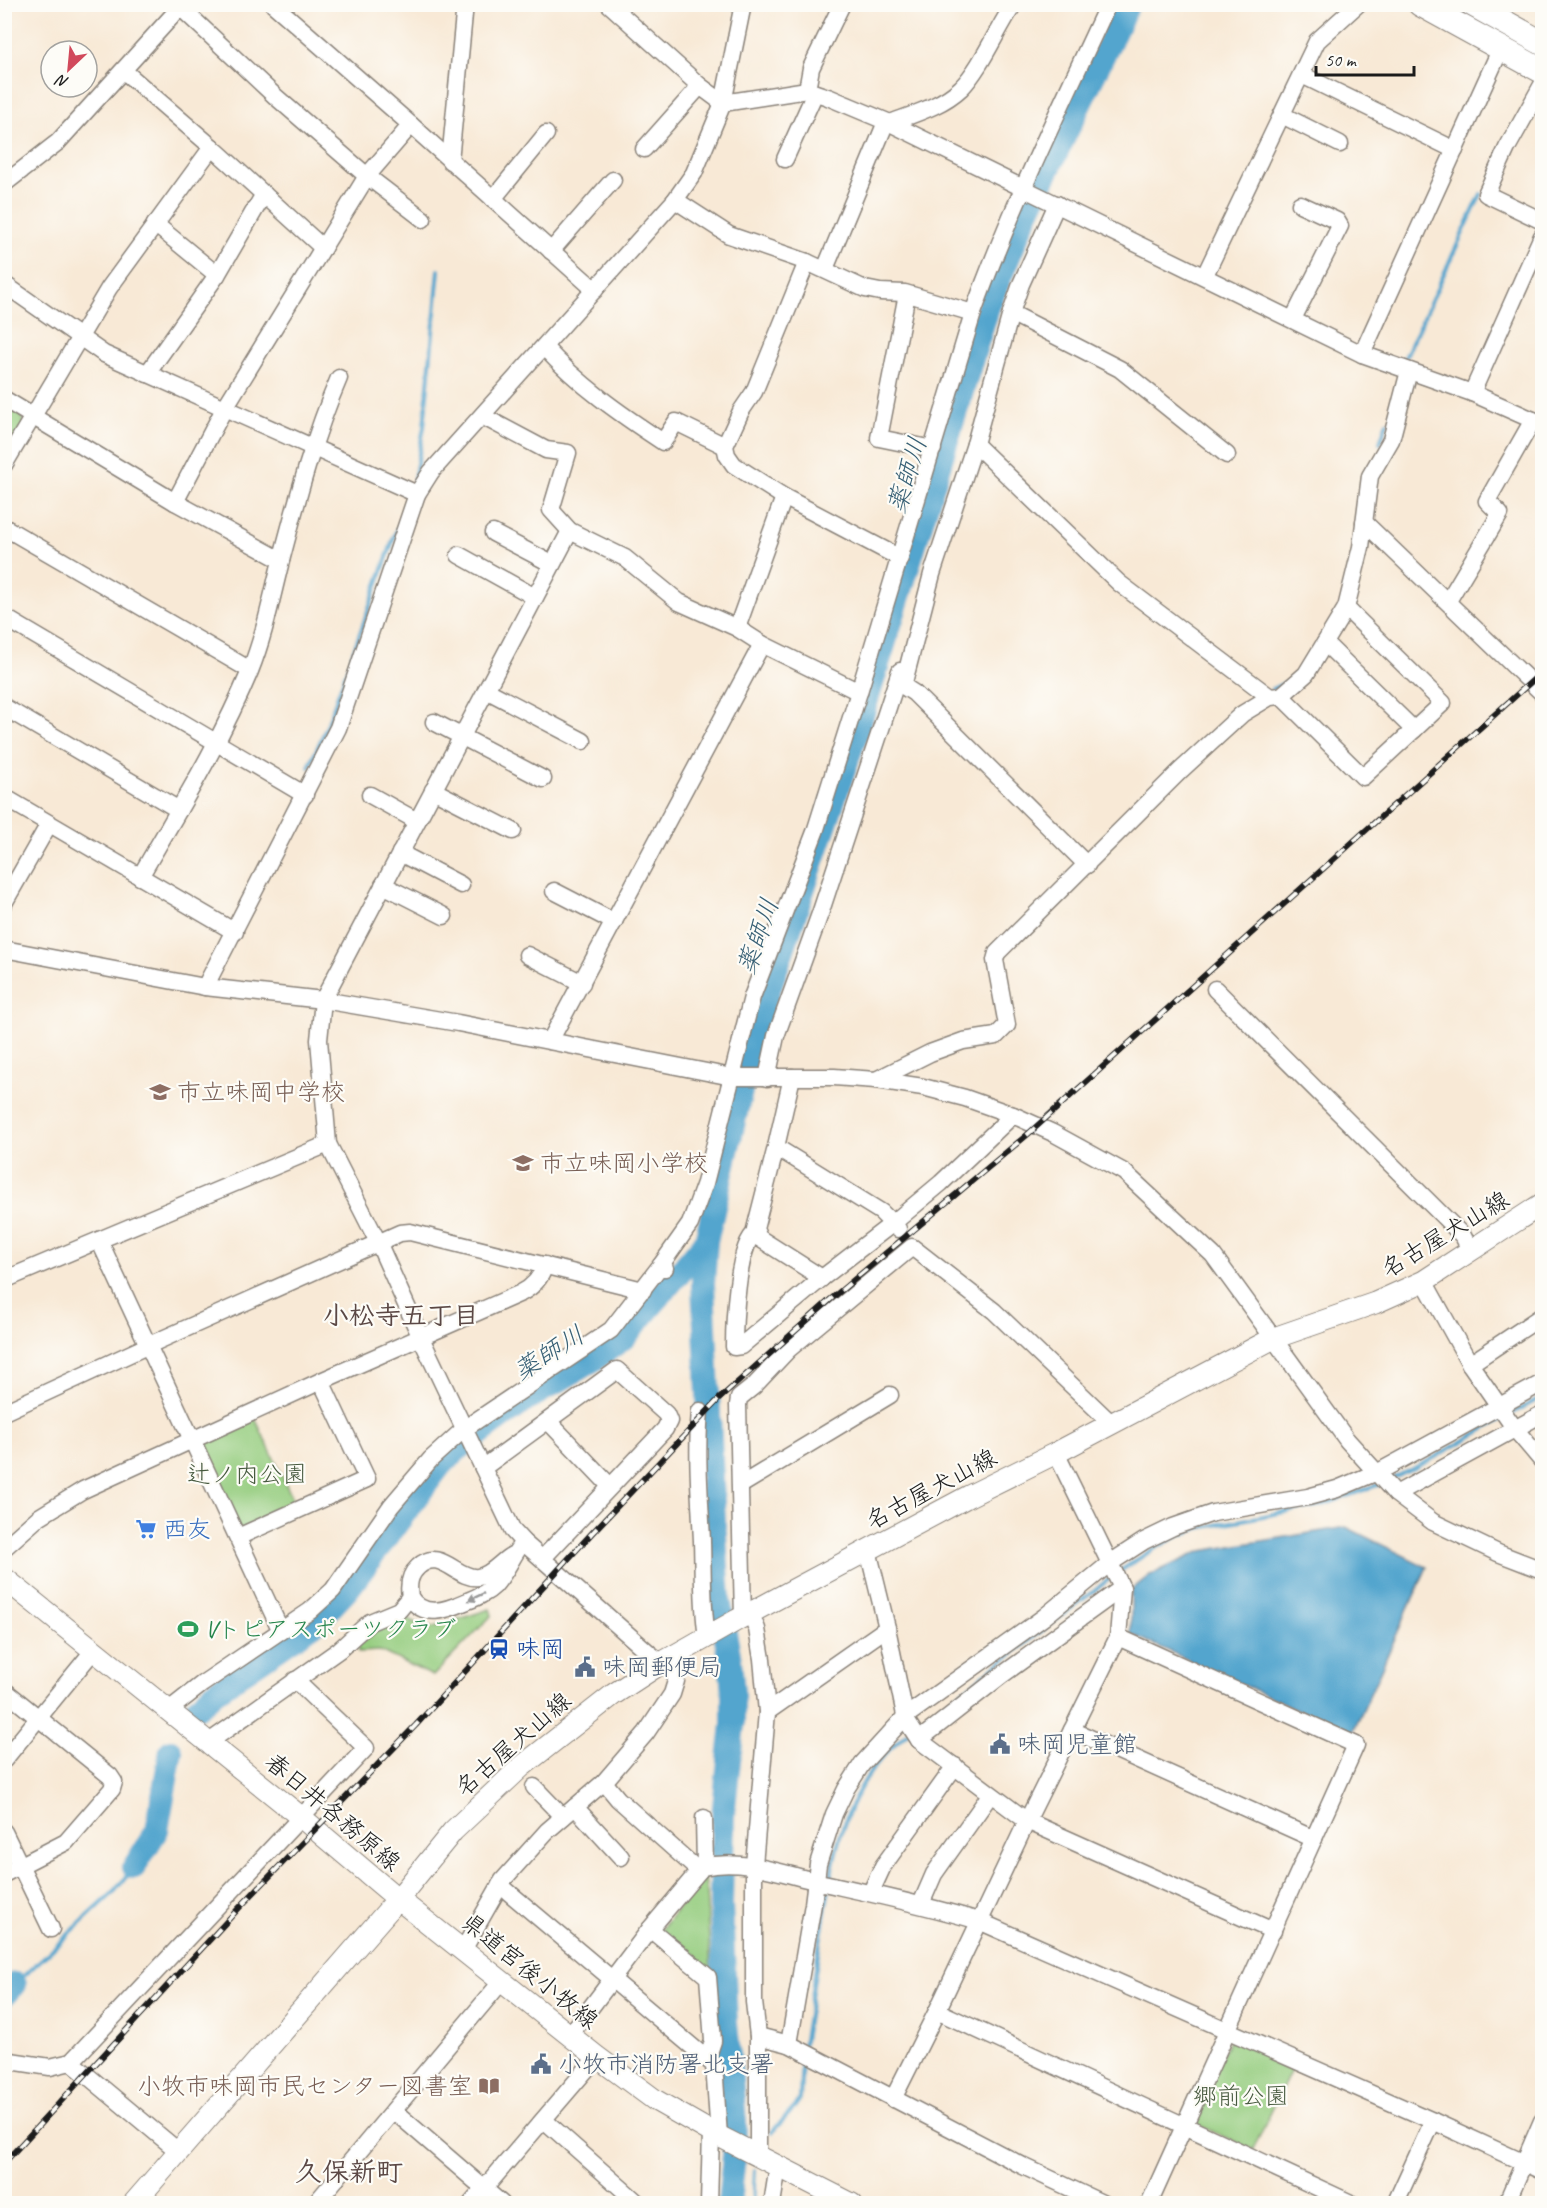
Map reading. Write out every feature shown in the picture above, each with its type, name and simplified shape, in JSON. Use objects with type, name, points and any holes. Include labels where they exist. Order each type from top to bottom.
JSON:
[{"type":"highway","points":[[1420,4],[1542,71]]},
{"type":"highway","points":[[1478,6],[1542,43]]},
{"type":"main road","name":"名古屋犬山線","points":[[398,1899],[453,1831],[521,1767],[614,1694],[663,1662],[969,1496],[1112,1424],[1274,1338],[1375,1304],[1424,1281],[1542,1204]]},
{"type":"main road","name":"春日井各務原線","points":[[4,1578],[209,1742],[398,1899],[135,2203]]},
{"type":"main road","name":"県道宮後小牧線","points":[[398,1899],[597,2057],[655,2100],[715,2134],[852,2204]]},
{"type":"street","points":[[273,4],[595,290]]},
{"type":"street","points":[[450,161],[465,4]]},
{"type":"street","points":[[609,4],[700,86],[723,103],[811,91],[888,123],[1205,275],[1362,354],[1472,393],[1538,422],[1487,501],[1500,514],[1448,601]]},
{"type":"street","points":[[205,987],[235,933],[338,728],[417,494],[431,472],[675,200],[694,173],[723,103],[743,4]]},
{"type":"street","points":[[785,159],[811,91],[811,68],[842,4]]},
{"type":"street","points":[[825,269],[888,123],[941,101],[960,89],[970,77],[1014,4]]},
{"type":"street","points":[[169,1710],[202,1684],[310,1611],[333,1590],[409,1485],[431,1459],[464,1429],[611,1330],[663,1266],[690,1224],[705,1183],[752,997],[815,832],[860,692],[973,313],[989,268],[1023,188],[1108,4]]},
{"type":"street","points":[[1205,275],[1317,41],[1358,4]]},
{"type":"street","points":[[4,184],[58,142],[124,71],[180,5],[276,97],[367,176],[423,219]]},
{"type":"street","points":[[1362,354],[1501,48]]},
{"type":"street","points":[[124,71],[323,248]]},
{"type":"street","points":[[1302,75],[1455,150]]},
{"type":"street","points":[[1542,85],[1507,148],[1486,194],[1542,221]]},
{"type":"street","points":[[645,149],[700,86]]},
{"type":"street","points":[[1282,116],[1340,144]]},
{"type":"street","points":[[175,502],[224,409],[367,176],[411,125]]},
{"type":"street","points":[[493,199],[546,134]]},
{"type":"street","points":[[4,465],[110,288],[212,147]]},
{"type":"street","points":[[551,251],[613,180]]},
{"type":"street","points":[[147,374],[217,275],[264,194]]},
{"type":"street","points":[[675,200],[729,236],[825,269],[865,290],[907,294],[973,313]]},
{"type":"street","points":[[1057,204],[1021,284],[1011,313],[975,444],[932,574],[903,686],[914,693],[1088,865]]},
{"type":"street","points":[[1293,319],[1340,226],[1337,221],[1300,204]]},
{"type":"street","points":[[155,224],[217,275]]},
{"type":"street","points":[[1472,393],[1542,236]]},
{"type":"street","points":[[807,262],[754,392],[741,411],[725,446],[734,465],[784,497],[900,558]]},
{"type":"street","points":[[4,284],[104,354],[417,494]]},
{"type":"street","points":[[907,294],[879,438],[933,449]]},
{"type":"street","points":[[1011,313],[1120,369],[1227,454]]},
{"type":"street","points":[[544,347],[567,372],[593,393],[663,442],[676,422],[725,446]]},
{"type":"street","points":[[876,1080],[930,1053],[963,1041],[996,1036],[1007,1025],[995,960],[997,953],[1180,771],[1242,714],[1275,696],[1306,674],[1346,608],[1361,547],[1371,476],[1391,440],[1409,371]]},
{"type":"street","points":[[140,877],[216,744],[250,670],[269,614],[281,560],[312,448],[339,378]]},
{"type":"street","points":[[4,399],[175,502],[281,560]]},
{"type":"street","points":[[482,416],[546,450],[568,453],[551,510],[570,531],[626,558],[679,602],[737,628],[762,644],[860,692]]},
{"type":"street","points":[[975,444],[1119,584],[1275,696],[1363,777],[1443,703],[1346,608]]},
{"type":"street","points":[[737,628],[784,497]]},
{"type":"street","points":[[1364,522],[1542,693]]},
{"type":"street","points":[[4,527],[250,670]]},
{"type":"street","points":[[518,1548],[493,1571],[478,1577],[468,1575],[446,1563],[429,1560],[413,1572],[409,1580],[410,1597],[416,1604],[430,1611],[446,1610],[482,1595],[494,1586],[518,1548],[513,1531],[378,1242],[328,1144],[319,1040],[323,1000],[570,531]]},
{"type":"street","points":[[494,533],[552,564]]},
{"type":"street","points":[[459,555],[535,597]]},
{"type":"street","points":[[4,617],[305,795]]},
{"type":"street","points":[[767,1078],[776,1036],[821,911],[911,638],[917,630]]},
{"type":"street","points":[[1325,643],[1414,730]]},
{"type":"street","points":[[550,1041],[762,644]]},
{"type":"street","points":[[486,690],[583,741]]},
{"type":"street","points":[[4,707],[179,810]]},
{"type":"street","points":[[434,722],[543,779]]},
{"type":"street","points":[[433,790],[513,831]]},
{"type":"street","points":[[370,795],[417,821]]},
{"type":"street","points":[[4,797],[235,933]]},
{"type":"street","points":[[4,903],[49,824]]},
{"type":"street","points":[[400,854],[461,885]]},
{"type":"street","points":[[383,885],[444,916]]},
{"type":"street","points":[[554,891],[614,922]]},
{"type":"street","points":[[4,949],[205,987],[323,1000],[732,1077],[876,1080],[923,1087],[965,1098],[1013,1115],[1053,1133],[1124,1172],[1213,1255],[1326,1413],[1376,1474],[1396,1494],[1433,1521],[1498,1553],[1542,1570]]},
{"type":"street","points":[[527,955],[582,983]]},
{"type":"street","points":[[1215,989],[1463,1236],[1471,1252]]},
{"type":"street","points":[[792,1077],[776,1147],[755,1222],[756,1233],[759,1238],[822,1278]]},
{"type":"street","points":[[756,1233],[748,1244],[739,1278],[734,1347],[741,1346],[822,1278],[895,1226],[1013,1115]]},
{"type":"street","points":[[4,1280],[328,1144]]},
{"type":"street","points":[[776,1147],[881,1212],[895,1226]]},
{"type":"street","points":[[4,1412],[400,1233],[410,1232],[643,1290]]},
{"type":"street","points":[[99,1240],[281,1631]]},
{"type":"street","points":[[753,2153],[758,2036],[754,2002],[748,1865],[767,1712],[757,1629],[744,1618],[738,1405],[740,1398],[814,1327],[912,1247],[994,1311],[1112,1424]]},
{"type":"street","points":[[4,1548],[39,1517],[83,1490],[527,1289],[540,1277],[545,1265]]},
{"type":"street","points":[[1424,1281],[1470,1364],[1542,1461]]},
{"type":"street","points":[[1470,1364],[1542,1316]]},
{"type":"street","points":[[483,1468],[617,1370],[666,1414],[669,1421],[664,1429],[543,1558]]},
{"type":"street","points":[[238,1538],[367,1479],[321,1381]]},
{"type":"street","points":[[789,2044],[818,1882],[818,1864],[834,1814],[846,1789],[878,1744],[906,1718],[1144,1541],[1173,1527],[1212,1513],[1308,1497],[1376,1474],[1542,1383]]},
{"type":"street","points":[[741,1485],[890,1395]]},
{"type":"street","points":[[700,1411],[697,1446],[702,1540],[702,1610],[707,1637]]},
{"type":"street","points":[[1396,1494],[1514,1426],[1542,1414]]},
{"type":"street","points":[[548,1421],[610,1486]]},
{"type":"street","points":[[893,2099],[1118,1637],[1122,1588],[1056,1453]]},
{"type":"street","points":[[463,1950],[503,1880],[547,1831],[604,1782],[646,1733],[672,1694],[676,1682],[675,1673],[649,1653],[543,1558],[518,1548]]},
{"type":"street","points":[[868,1550],[906,1718],[918,1738],[1027,1821],[1273,1931]]},
{"type":"street","points":[[918,1738],[1122,1588]]},
{"type":"street","points":[[209,1742],[339,1650],[370,1622],[399,1610],[410,1597]]},
{"type":"street","points":[[767,1712],[887,1628]]},
{"type":"street","points":[[1118,1637],[1356,1745],[1149,2204]]},
{"type":"street","points":[[4,1760],[93,1651]]},
{"type":"street","points":[[4,2060],[50,2067],[70,2061],[366,1748],[295,1680]]},
{"type":"street","points":[[4,1690],[110,1776],[114,1782],[66,1842],[4,1874]]},
{"type":"street","points":[[1072,1730],[1314,1839]]},
{"type":"street","points":[[871,1893],[883,1866],[955,1766]]},
{"type":"street","points":[[604,1782],[618,1798],[706,1867],[748,1865],[921,1904],[979,1922],[1226,2029],[1542,2171]]},
{"type":"street","points":[[534,1787],[569,1812],[621,1857]]},
{"type":"street","points":[[921,1904],[934,1874],[990,1795]]},
{"type":"street","points":[[570,2035],[650,1929],[706,1867],[704,1818]]},
{"type":"street","points":[[4,1832],[51,1929]]},
{"type":"street","points":[[500,1886],[714,2065],[715,2134],[710,2204]]},
{"type":"street","points":[[650,1929],[708,1977],[712,2041],[707,2059]]},
{"type":"street","points":[[315,2204],[502,1981]]},
{"type":"street","points":[[937,2011],[1353,2204]]},
{"type":"street","points":[[758,2036],[789,2044],[1023,2166],[1104,2204]]},
{"type":"street","points":[[471,2204],[597,2057]]},
{"type":"street","points":[[70,2061],[178,2151]]},
{"type":"street","points":[[394,2110],[502,2204]]},
{"type":"street","points":[[544,2120],[639,2204]]},
{"type":"street","points":[[1395,2204],[1433,2121]]},
{"type":"street","points":[[1506,2204],[1542,2121]]},
{"type":"street","points":[[772,2204],[778,2166]]},
{"type":"green space","points":[[5,404],[20,413],[24,424],[5,457]]},
{"type":"green space","name":"辻ノ内公園","points":[[254,1416],[296,1506],[239,1532],[197,1442]]},
{"type":"green space","points":[[490,1609],[492,1615],[433,1676],[380,1651],[359,1652],[358,1645],[375,1632],[406,1618],[422,1626],[434,1627]]},
{"type":"green space","points":[[705,1874],[711,1972],[661,1930]]},
{"type":"green space","name":"郷前公園","points":[[1235,2040],[1292,2068],[1253,2150],[1198,2125],[1193,2119],[1229,2041]]},
{"type":"water","points":[[1346,1527],[1427,1567],[1352,1734],[1131,1634],[1131,1590],[1150,1575],[1201,1551]]},
{"type":"waterway","name":"薬師川","points":[[197,1708],[216,1691],[317,1622],[348,1589],[439,1467],[457,1450],[528,1399],[597,1358],[625,1337],[706,1241],[755,1031],[857,732],[988,307],[1024,220],[1128,4]]},
{"type":"waterway","points":[[1403,362],[1481,194]]},
{"type":"waterway","points":[[414,480],[424,427],[439,270]]},
{"type":"waterway","points":[[1380,443],[1387,422]]},
{"type":"waterway","points":[[309,767],[327,726],[397,529]]},
{"type":"waterway","points":[[1272,689],[1285,683]]},
{"type":"waterway","points":[[706,1241],[703,1284],[713,1503],[719,1600],[730,1660],[733,1692],[733,1724],[723,1816],[721,1904],[726,2024],[735,2122],[729,2204]]},
{"type":"waterway","points":[[1511,1414],[1542,1397]]},
{"type":"waterway","points":[[1390,1480],[1502,1419]]},
{"type":"waterway","points":[[1120,1571],[1174,1538],[1199,1528],[1322,1505],[1380,1484]]},
{"type":"waterway","points":[[915,1728],[1112,1577]]},
{"type":"waterway","points":[[830,1880],[840,1837],[855,1798],[878,1762],[909,1732]]},
{"type":"waterway","name":"薬師川","points":[[134,1867],[157,1830],[171,1751]]},
{"type":"waterway","points":[[15,1984],[114,1892],[134,1867]]},
{"type":"waterway","points":[[803,2046],[829,1887]]},
{"type":"waterway","name":"薬師川","points":[[4,1995],[15,1984]]},
{"type":"waterway","points":[[772,2132],[800,2099],[802,2056]]},
{"type":"waterway","points":[[753,2204],[755,2171]]},
{"type":"railway","points":[[4,2163],[239,1908],[416,1725],[719,1399],[831,1299],[1027,1135],[1542,672]]},
{"type":"place","name":"市立味岡中学校","points":[[160,1092]]},
{"type":"place","name":"市立味岡小学校","points":[[523,1163]]},
{"type":"place","name":"西友","points":[[146,1529]]},
{"type":"place","name":"Vトピアスポーツクラブ","points":[[188,1629]]},
{"type":"place","name":"味岡","points":[[499,1649]]},
{"type":"place","name":"味岡郵便局","points":[[585,1667]]},
{"type":"place","name":"味岡児童館","points":[[1000,1744]]},
{"type":"place","name":"小牧市消防署北支署","points":[[541,2064]]},
{"type":"place","name":"小牧市味岡市民センター図書室","points":[[489,2086]]},
{"type":"district","name":"小松寺五丁目","points":[[401,1315]]},
{"type":"district","name":"久保新町","points":[[349,2172]]}]
